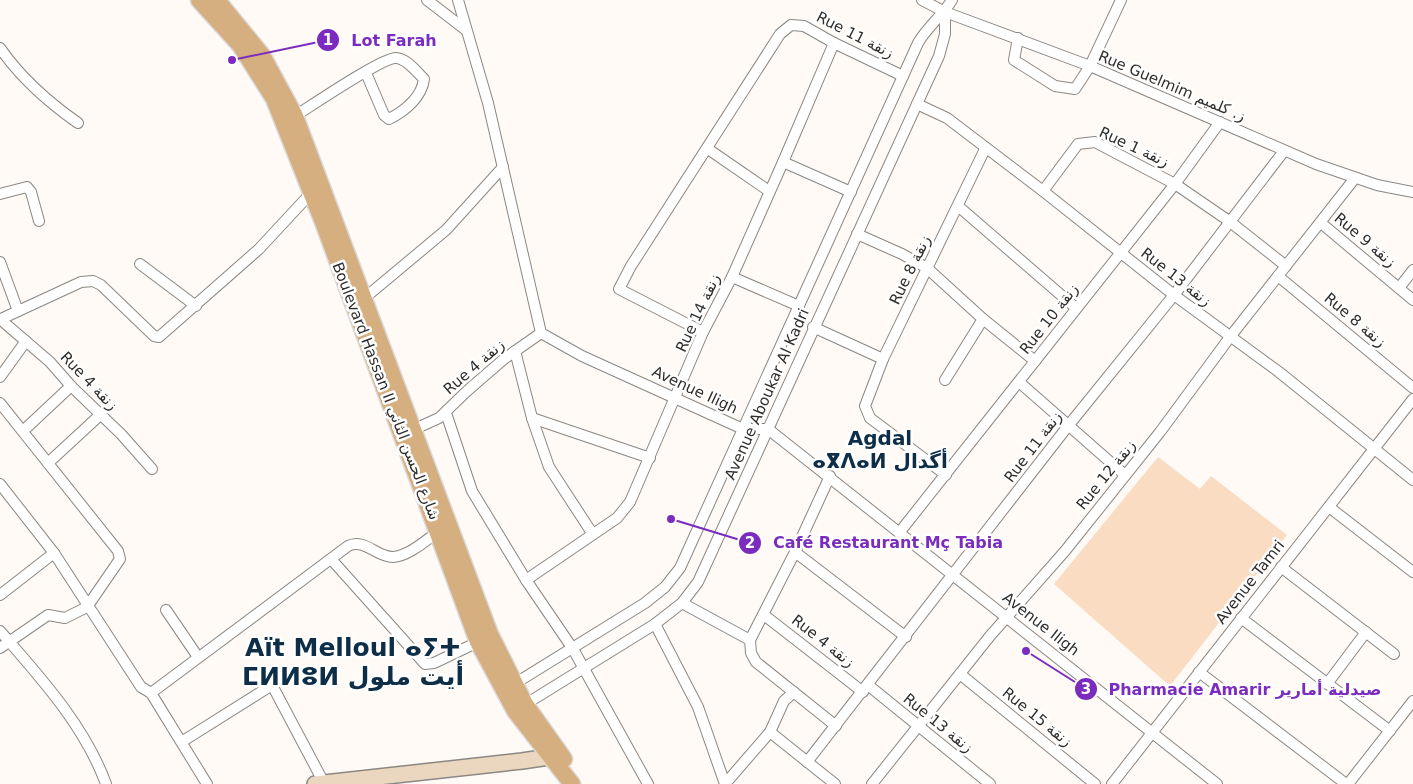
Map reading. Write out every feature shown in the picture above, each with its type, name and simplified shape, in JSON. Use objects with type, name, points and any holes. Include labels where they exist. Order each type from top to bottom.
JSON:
[{"type":"main road","name":"Boulevard Hassan II شارع الحسن الثاني","points":[[199,0],[240,45],[264,80],[284,121],[312,193],[359,303]]},
{"type":"main road","name":"Boulevard Hassan II شارع الحسن الثاني","points":[[217,0],[257,48],[273,72],[295,116],[359,303],[407,432],[490,634],[509,687]]},
{"type":"main road","name":"Boulevard Hassan II شارع الحسن الثاني","points":[[407,432],[438,531],[478,642],[572,784]]},
{"type":"main road","name":"Boulevard Hassan II شارع الحسن الثاني","points":[[554,755],[582,784]]},
{"type":"street","points":[[427,0],[466,30]]},
{"type":"street","points":[[458,0],[488,103],[541,334]]},
{"type":"street","name":"Rue Guelmim ز. كلميم","points":[[922,0],[945,12],[1090,66],[1284,151],[1355,178],[1393,189],[1413,192]]},
{"type":"street","name":"Avenue Aboukar Al Kadri","points":[[509,687],[645,603],[680,568],[923,34],[945,12],[952,0]]},
{"type":"street","points":[[1018,38],[1014,60],[1056,86],[1075,89],[1090,66],[1120,0]]},
{"type":"street","name":"Avenue Aboukar Al Kadri","points":[[520,708],[584,670],[655,624],[682,603],[698,582],[943,45],[945,12]]},
{"type":"street","name":"Rue 11 زنقة","points":[[708,149],[780,34],[792,26],[804,26],[834,44],[903,76]]},
{"type":"street","name":"Rue 14 زنقة","points":[[526,580],[592,533],[609,524],[625,510],[677,397],[703,332],[732,277],[834,44]]},
{"type":"street","points":[[0,48],[18,72],[54,105],[78,123]]},
{"type":"street","points":[[295,116],[387,60],[395,58],[402,59],[424,79],[423,87],[412,102],[399,114],[389,119],[384,115],[366,73]]},
{"type":"street","name":"Rue 13 زنقة","points":[[917,104],[947,118],[1174,295],[1279,372],[1413,480]]},
{"type":"street","name":"Rue 10 زنقة","points":[[899,533],[1175,184],[1220,122]]},
{"type":"street","name":"Rue 1 زنقة","points":[[1043,191],[1078,144],[1095,142],[1175,184],[1229,221],[1286,266]]},
{"type":"street","points":[[703,332],[619,290],[631,266],[708,149],[770,190]]},
{"type":"street","name":"Rue 8 زنقة","points":[[946,475],[870,418],[865,406],[883,359],[985,149]]},
{"type":"street","name":"Rue 11 زنقة","points":[[807,762],[906,637],[1068,426],[1174,295],[1284,151]]},
{"type":"street","points":[[783,162],[851,192]]},
{"type":"street","points":[[359,303],[446,230],[503,166]]},
{"type":"street","name":"Rue 12 زنقة","points":[[872,784],[990,636],[1009,617],[1125,475],[1355,178]]},
{"type":"street","points":[[0,194],[27,187],[31,192],[39,220]]},
{"type":"street","points":[[1,319],[81,282],[93,281],[101,285],[156,337],[196,306],[259,249],[312,193]]},
{"type":"street","points":[[958,206],[1076,308]]},
{"type":"street","name":"Rue 9 زنقة","points":[[1320,223],[1413,300]]},
{"type":"street","points":[[857,234],[902,254],[927,268],[983,319],[1035,361]]},
{"type":"street","points":[[0,262],[18,311]]},
{"type":"street","points":[[140,264],[196,306]]},
{"type":"street","points":[[1399,288],[1413,270]]},
{"type":"street","name":"Rue 8 زنقة","points":[[1278,276],[1413,388]]},
{"type":"street","points":[[732,277],[799,306]]},
{"type":"street","name":"Rue 4 زنقة","points":[[1,319],[54,366],[71,386],[122,434],[152,469]]},
{"type":"street","points":[[945,380],[983,319]]},
{"type":"street","points":[[813,327],[883,359]]},
{"type":"street","name":"Rue 4 زنقة","points":[[407,432],[446,413],[467,391],[515,351],[541,334]]},
{"type":"street","name":"Avenue Iligh","points":[[541,334],[582,356],[677,397],[743,429],[768,429],[830,476],[953,576],[1009,617],[1217,784]]},
{"type":"street","points":[[0,377],[26,341]]},
{"type":"street","points":[[515,351],[532,418],[549,468],[592,533]]},
{"type":"street","points":[[1019,382],[1125,475]]},
{"type":"street","points":[[23,431],[71,386]]},
{"type":"street","name":"Avenue Tamri","points":[[1112,784],[1413,399]]},
{"type":"street","points":[[0,402],[120,556],[88,607],[64,618],[48,615],[0,648]]},
{"type":"street","points":[[446,413],[472,491],[526,580],[573,649],[648,784]]},
{"type":"street","points":[[48,463],[100,415]]},
{"type":"street","points":[[532,418],[650,458]]},
{"type":"street","points":[[830,476],[795,552],[750,640],[751,652],[756,662],[836,726]]},
{"type":"street","points":[[0,484],[54,554],[141,687],[152,693],[183,741],[207,784]]},
{"type":"street","points":[[1329,507],[1413,572]]},
{"type":"street","points":[[152,693],[198,656],[355,543],[388,556],[398,556],[438,531]]},
{"type":"street","points":[[795,552],[906,637]]},
{"type":"street","points":[[0,595],[54,554]]},
{"type":"street","points":[[332,558],[425,664],[434,663],[478,642]]},
{"type":"street","points":[[1281,567],[1394,654]]},
{"type":"street","points":[[682,603],[750,640]]},
{"type":"street","points":[[166,610],[198,656]]},
{"type":"street","name":"Rue 4 زنقة","points":[[764,615],[865,689]]},
{"type":"street","points":[[1241,618],[1390,731]]},
{"type":"street","points":[[655,624],[698,707],[725,784],[770,732],[784,701],[794,692]]},
{"type":"street","points":[[0,631],[83,736],[106,784]]},
{"type":"street","points":[[1327,684],[1366,632]]},
{"type":"street","points":[[1199,672],[1347,784],[1412,707]]},
{"type":"street","name":"Rue 15 زنقة","points":[[960,674],[1095,784]]},
{"type":"street","points":[[183,741],[272,685],[319,783],[344,782],[554,755]]},
{"type":"street","name":"Rue 13 زنقة","points":[[865,689],[918,727],[990,784]]},
{"type":"street","points":[[770,732],[835,784]]},
{"type":"shaded area","points":[[1158,457],[1200,489],[1211,476],[1287,535],[1170,686],[1054,584]]},
{"type":"place","name":"Lot Farah","points":[[232,60]]},
{"type":"place","name":"Café Restaurant Mç Tabia","points":[[671,519]]},
{"type":"place","name":"Pharmacie Amarir صيدلية أمارير","points":[[1026,651]]},
{"type":"district","name":"Agdal ⴰⴳⴷⴰⵍ أگدال","points":[[880,450]]},
{"type":"district","name":"Aït Melloul ⴰⵢⵜ ⵎⵍⵍⵓⵍ أيت ملول","points":[[353,662]]}]
